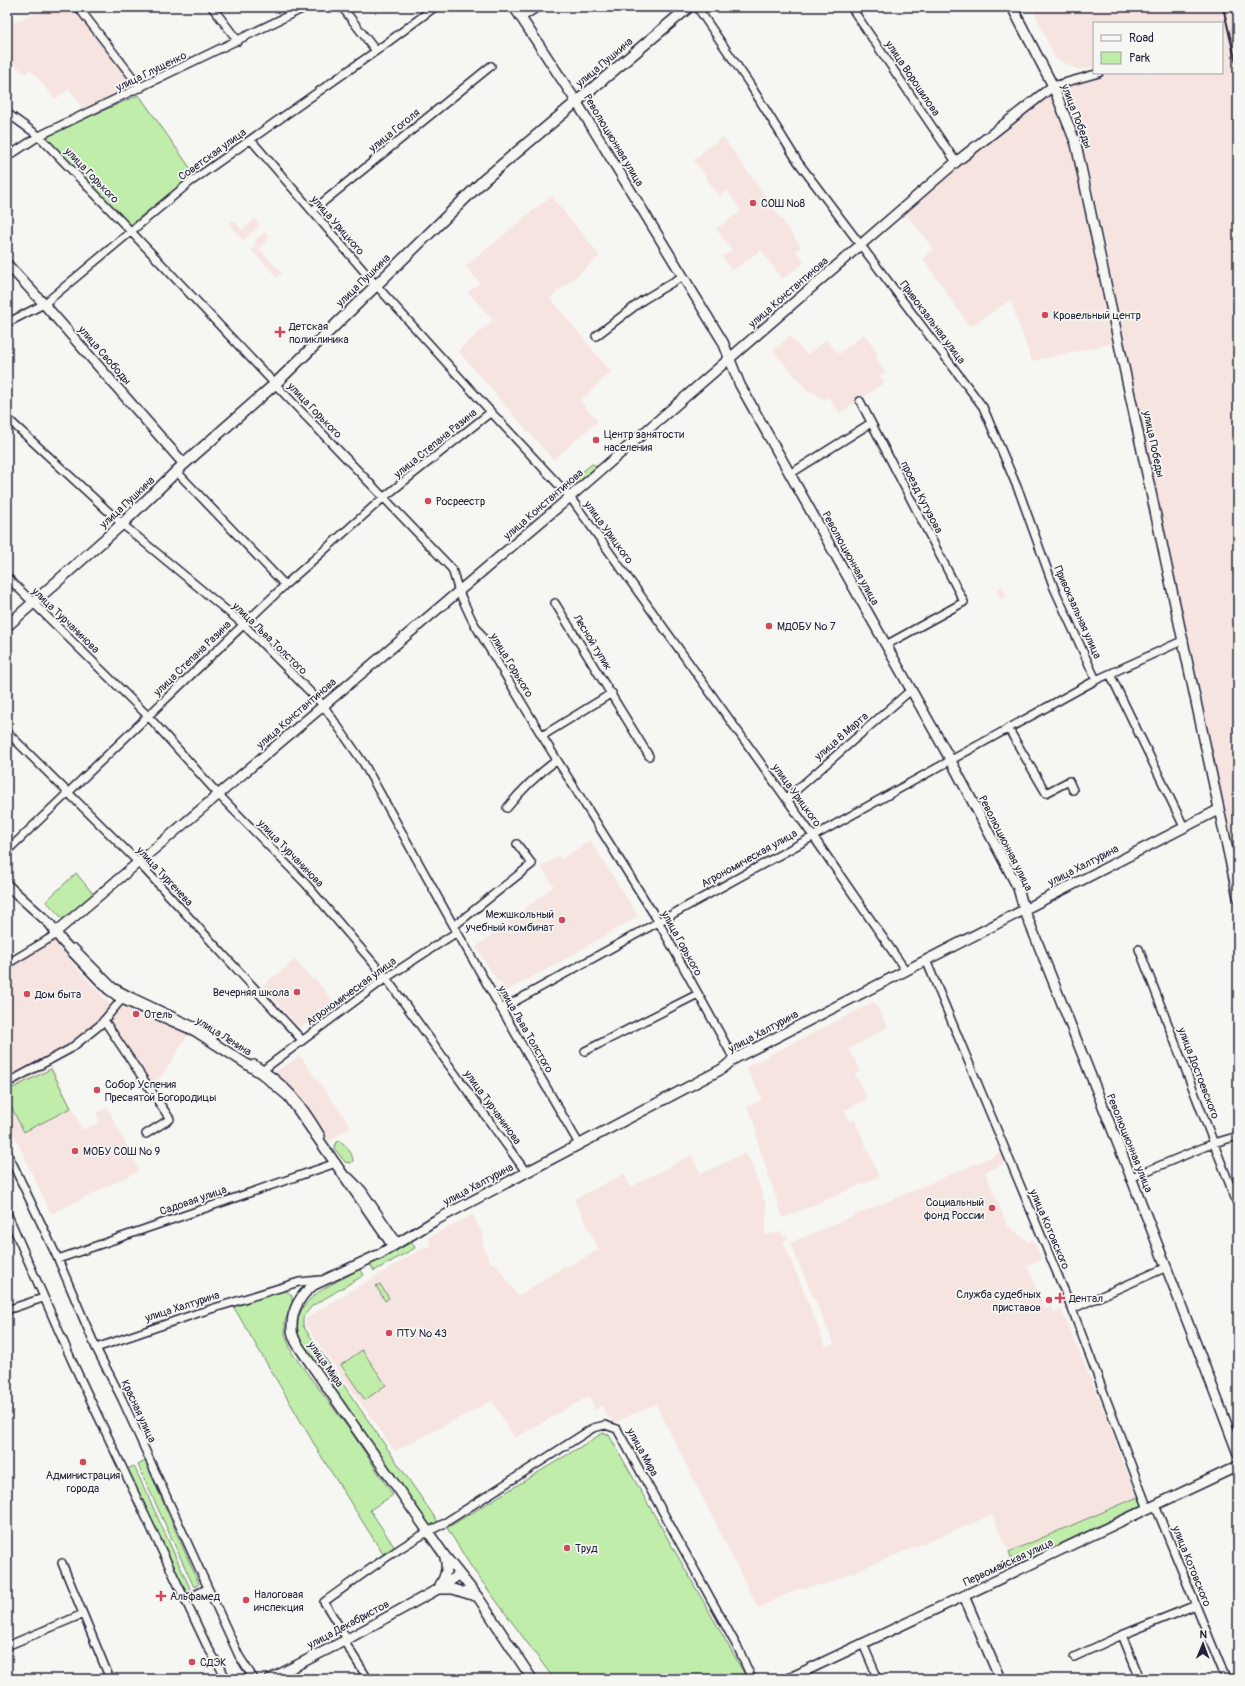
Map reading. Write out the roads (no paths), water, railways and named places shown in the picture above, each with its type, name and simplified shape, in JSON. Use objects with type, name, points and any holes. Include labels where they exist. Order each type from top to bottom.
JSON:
[{"type":"main road","name":"улица Пушкина","points":[[7,626],[122,524],[184,464],[275,384],[375,284],[484,179],[689,7]]},
{"type":"street","points":[[78,7],[141,88]]},
{"type":"street","points":[[212,7],[238,41]]},
{"type":"street","name":"улица Глущенко","points":[[7,156],[39,136],[306,7]]},
{"type":"street","points":[[342,7],[376,51]]},
{"type":"street","name":"Советская улица","points":[[7,323],[44,304],[189,183],[376,51],[434,7]]},
{"type":"street","name":"Революционная улица","points":[[514,7],[576,101],[723,342],[740,385],[950,759],[1018,888],[1024,909],[1130,1178],[1167,1267],[1238,1454]]},
{"type":"street","points":[[521,18],[538,7]]},
{"type":"street","name":"Привокзальная улица","points":[[697,7],[749,83],[798,162],[983,407],[1020,494],[1054,588],[1096,680]]},
{"type":"street","name":"улица Ворошилова","points":[[851,7],[956,162]]},
{"type":"street","name":"улица Победы","points":[[1012,7],[1053,86],[1076,144],[1184,640],[1218,810],[1238,897]]},
{"type":"street","name":"улица Гоголя","points":[[312,211],[491,66]]},
{"type":"street","name":"улица Константинова","points":[[7,964],[52,937],[323,705],[459,592],[956,162],[1053,86],[1095,74]]},
{"type":"street","name":"улица Горького","points":[[7,113],[39,136],[131,230],[275,384],[452,569],[459,592],[472,620],[542,736],[658,921],[734,1059]]},
{"type":"street","name":"улица Урицкого","points":[[251,140],[375,284],[491,412],[570,496],[813,836],[906,971]]},
{"type":"street","name":"улица Свободы","points":[[7,264],[184,464]]},
{"type":"street","points":[[596,336],[644,300],[683,276]]},
{"type":"street","name":"проезд Кутузова","points":[[860,401],[964,602],[886,645]]},
{"type":"street","name":"улица Степана Разина","points":[[7,851],[284,585],[383,498],[491,412]]},
{"type":"street","name":"улица Льва Толстого","points":[[8,422],[122,524],[243,624],[323,705],[364,764],[455,929],[579,1144]]},
{"type":"street","points":[[790,474],[871,423]]},
{"type":"street","points":[[177,472],[284,585]]},
{"type":"street","name":"улица Турчанинова","points":[[7,577],[148,716],[219,795],[306,884],[386,978],[526,1172]]},
{"type":"street","name":"Лесной тупик","points":[[555,603],[612,693],[649,756]]},
{"type":"street","name":"Агрономическая улица","points":[[501,1009],[950,759],[1096,680],[1170,645],[1184,640]]},
{"type":"street","points":[[1110,674],[1184,827]]},
{"type":"street","name":"улица 8 Марта","points":[[786,799],[911,690]]},
{"type":"street","points":[[542,736],[612,693]]},
{"type":"street","points":[[1008,728],[1046,793],[1069,781],[1073,790]]},
{"type":"street","name":"улица Тургенева","points":[[7,732],[139,863],[302,1040]]},
{"type":"street","points":[[507,808],[518,793],[534,777],[557,760]]},
{"type":"street","name":"улица Халтурина","points":[[298,1303],[305,1291],[323,1280],[380,1254],[436,1220],[722,1069],[734,1059],[1218,810]]},
{"type":"street","points":[[455,929],[532,864],[518,844]]},
{"type":"street","name":"улица Ленина","points":[[7,886],[50,924],[62,941],[108,989],[122,999],[194,1031],[263,1072],[290,1097],[395,1244]]},
{"type":"street","name":"Агрономическая улица","points":[[263,1072],[302,1040],[455,929]]},
{"type":"street","points":[[57,932],[113,987],[202,1030],[263,1072],[277,1079],[295,1097],[307,1113],[327,1146],[354,1183],[362,1190],[395,1244]]},
{"type":"street","name":"улица Достоевского","points":[[1139,948],[1238,1206]]},
{"type":"street","name":"улица Котовского","points":[[926,960],[1072,1309],[1152,1507],[1196,1605],[1226,1679]]},
{"type":"street","points":[[586,1051],[698,994]]},
{"type":"street","points":[[7,1083],[70,1049],[96,1029],[122,999]]},
{"type":"street","points":[[104,1020],[170,1120],[146,1134]]},
{"type":"street","points":[[1130,1178],[1214,1143],[1238,1136]]},
{"type":"street","name":"Красная улица","points":[[7,1152],[58,1259],[96,1348],[122,1399],[239,1656],[254,1679]]},
{"type":"street","name":"Садовая улица","points":[[58,1259],[336,1163]]},
{"type":"street","points":[[7,1213],[43,1298],[185,1600],[207,1646],[227,1679]]},
{"type":"street","points":[[1072,1309],[1167,1267]]},
{"type":"street","name":"улица Халтурина","points":[[96,1348],[299,1282],[323,1280]]},
{"type":"street","points":[[7,1310],[43,1298]]},
{"type":"street","name":"улица Мира","points":[[298,1303],[292,1326],[293,1335],[298,1347],[428,1531],[444,1556],[478,1597],[532,1679]]},
{"type":"street","name":"улица Мира","points":[[346,1640],[324,1602],[428,1531],[443,1524],[593,1428],[605,1425],[617,1429],[731,1637],[752,1679]]},
{"type":"street","name":"Первомайская улица","points":[[788,1679],[1238,1466]]},
{"type":"street","points":[[438,1589],[445,1578],[446,1570],[444,1556]]},
{"type":"street","points":[[62,1563],[110,1679]]},
{"type":"street","name":"улица Декабристов","points":[[270,1679],[346,1640],[438,1589],[459,1575]]},
{"type":"street","points":[[185,1600],[208,1588]]},
{"type":"street","points":[[438,1589],[453,1589],[478,1597]]},
{"type":"street","points":[[964,1596],[1000,1679]]},
{"type":"street","points":[[1074,1656],[1196,1605]]},
{"type":"street","points":[[7,1646],[83,1614]]},
{"type":"street","points":[[1122,1635],[1140,1679]]},
{"type":"street","points":[[346,1640],[368,1679]]},
{"type":"street","points":[[863,1644],[878,1679]]},
{"type":"railway","points":[[1223,7],[1238,71]]},
{"type":"place","name":"СОШ №8","points":[[753,203]]},
{"type":"place","name":"Кровельный центр","points":[[1045,315]]},
{"type":"place","name":"Детская поликлиника","points":[[280,332]]},
{"type":"place","name":"Центр занятости населения","points":[[596,440]]},
{"type":"place","name":"Росреестр","points":[[428,501]]},
{"type":"place","name":"МДОБУ № 7","points":[[769,626]]},
{"type":"place","name":"Межшкольный учебный комбинат","points":[[562,920]]},
{"type":"place","name":"Вечерняя школа","points":[[297,992]]},
{"type":"place","name":"Дом быта","points":[[27,994]]},
{"type":"place","name":"Отель","points":[[136,1014]]},
{"type":"place","name":"Собор Успения Пресвятой Богородицы","points":[[97,1090]]},
{"type":"place","name":"МОБУ СОШ № 9","points":[[75,1151]]},
{"type":"place","name":"Социальный фонд России","points":[[992,1208]]},
{"type":"place","name":"Дентал","points":[[1060,1298]]},
{"type":"place","name":"Служба судебных приставов","points":[[1049,1300]]},
{"type":"place","name":"ПТУ № 43","points":[[389,1333]]},
{"type":"place","name":"Администрация города","points":[[83,1462]]},
{"type":"place","name":"Труд","points":[[567,1548]]},
{"type":"place","name":"Альфамед","points":[[161,1596]]},
{"type":"place","name":"Налоговая инспекция","points":[[246,1600]]},
{"type":"place","name":"СДЭК","points":[[192,1662]]}]
